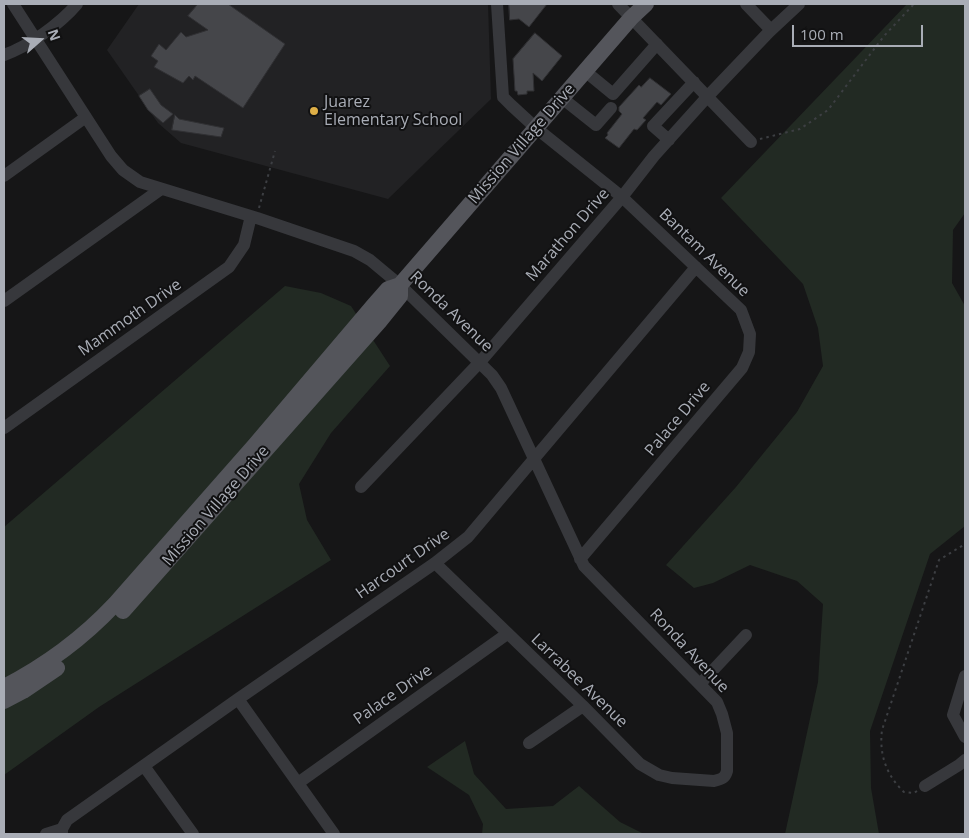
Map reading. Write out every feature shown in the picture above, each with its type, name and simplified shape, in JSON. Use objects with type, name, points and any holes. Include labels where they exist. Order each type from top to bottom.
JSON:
[{"type":"main road","name":"Mission Village Drive","points":[[4,688],[72,644],[115,604],[255,445],[374,305],[388,290],[400,285],[631,18],[646,4]]},
{"type":"main road","name":"Mission Village Drive","points":[[4,701],[23,691],[62,664],[120,615],[379,322],[400,296],[400,285]]},
{"type":"street","name":"Ronda Avenue","points":[[13,4],[111,156],[123,170],[140,182],[254,217],[354,252],[370,260],[400,285],[492,375],[501,388],[584,566],[717,702],[727,733],[727,770],[725,776],[721,779]]},
{"type":"street","points":[[4,55],[36,39],[77,4]]},
{"type":"street","name":"Bantam Avenue","points":[[497,4],[503,97],[536,128],[622,197],[741,310],[750,334],[749,352],[742,368]]},
{"type":"street","points":[[618,4],[751,142]]},
{"type":"street","points":[[746,4],[771,30]]},
{"type":"street","name":"Marathon Drive","points":[[361,488],[480,362],[708,96],[771,30],[799,4]]},
{"type":"street","points":[[585,71],[613,94],[657,44]]},
{"type":"street","points":[[669,140],[653,126],[694,82]]},
{"type":"street","points":[[562,98],[596,125],[611,108]]},
{"type":"street","points":[[4,176],[86,117]]},
{"type":"street","points":[[4,302],[162,188]]},
{"type":"street","name":"Mammoth Drive","points":[[4,428],[229,267],[244,245],[254,217]]},
{"type":"street","name":"Harcourt Drive","points":[[46,834],[64,827],[144,766],[435,563],[468,537],[696,267]]},
{"type":"street","name":"Palace Drive","points":[[580,559],[742,368]]},
{"type":"street","name":"Larrabee Avenue","points":[[435,563],[640,764],[659,775],[672,778],[714,781],[721,779]]},
{"type":"street","name":"Palace Drive","points":[[298,783],[507,634]]},
{"type":"street","points":[[700,684],[746,635]]},
{"type":"street","points":[[965,676],[953,715],[965,737]]},
{"type":"street","points":[[238,699],[334,834]]},
{"type":"street","points":[[529,743],[582,706]]},
{"type":"street","points":[[926,786],[965,760]]},
{"type":"street","points":[[144,766],[193,834]]},
{"type":"path","points":[[751,142],[800,129],[828,110],[884,36],[914,4]]},
{"type":"path","points":[[254,217],[275,152]]},
{"type":"path","points":[[926,786],[914,793],[904,792],[895,784],[887,768],[880,743],[882,730],[939,560],[965,544]]},
{"type":"shaded area","name":"Juarez Elementary School","points":[[139,4],[488,4],[491,99],[388,199],[181,143],[158,123],[107,50]]},
{"type":"shaded area","points":[[907,4],[965,4],[965,213],[953,230],[952,283],[965,306],[965,526],[930,554],[870,731],[871,788],[879,834],[785,834],[818,682],[823,604],[797,581],[750,565],[713,583],[694,588],[666,565],[736,487],[797,412],[823,366],[818,328],[803,284],[721,198]]},
{"type":"shaded area","points":[[285,286],[321,293],[351,306],[390,366],[331,433],[299,484],[307,520],[331,560],[99,707],[4,775],[4,527]]},
{"type":"shaded area","points":[[465,741],[474,774],[506,809],[553,806],[579,786],[620,822],[644,834],[482,834],[483,824],[469,795],[427,767]]},
{"type":"building","points":[[198,4],[228,4],[285,44],[243,108],[195,76],[193,80],[189,76],[183,83],[154,67],[158,61],[151,56],[159,44],[166,50],[181,32],[186,37],[208,30],[188,16]]},
{"type":"building","points":[[509,4],[547,4],[529,27],[519,19],[510,20]]},
{"type":"building","points":[[535,33],[562,56],[542,81],[533,73],[534,91],[527,91],[527,94],[518,95],[517,91],[515,91],[513,59]]},
{"type":"building","points":[[650,78],[671,94],[661,105],[657,102],[643,118],[646,120],[637,130],[634,129],[619,148],[605,138],[608,135],[607,133],[622,114],[619,111],[619,107],[639,85],[641,87]]},
{"type":"building","points":[[150,89],[161,105],[173,114],[163,123],[148,110],[139,96]]},
{"type":"building","points":[[175,115],[179,119],[224,128],[221,137],[172,130]]},
{"type":"place","name":"Juarez Elementary School","points":[[314,111]]}]
